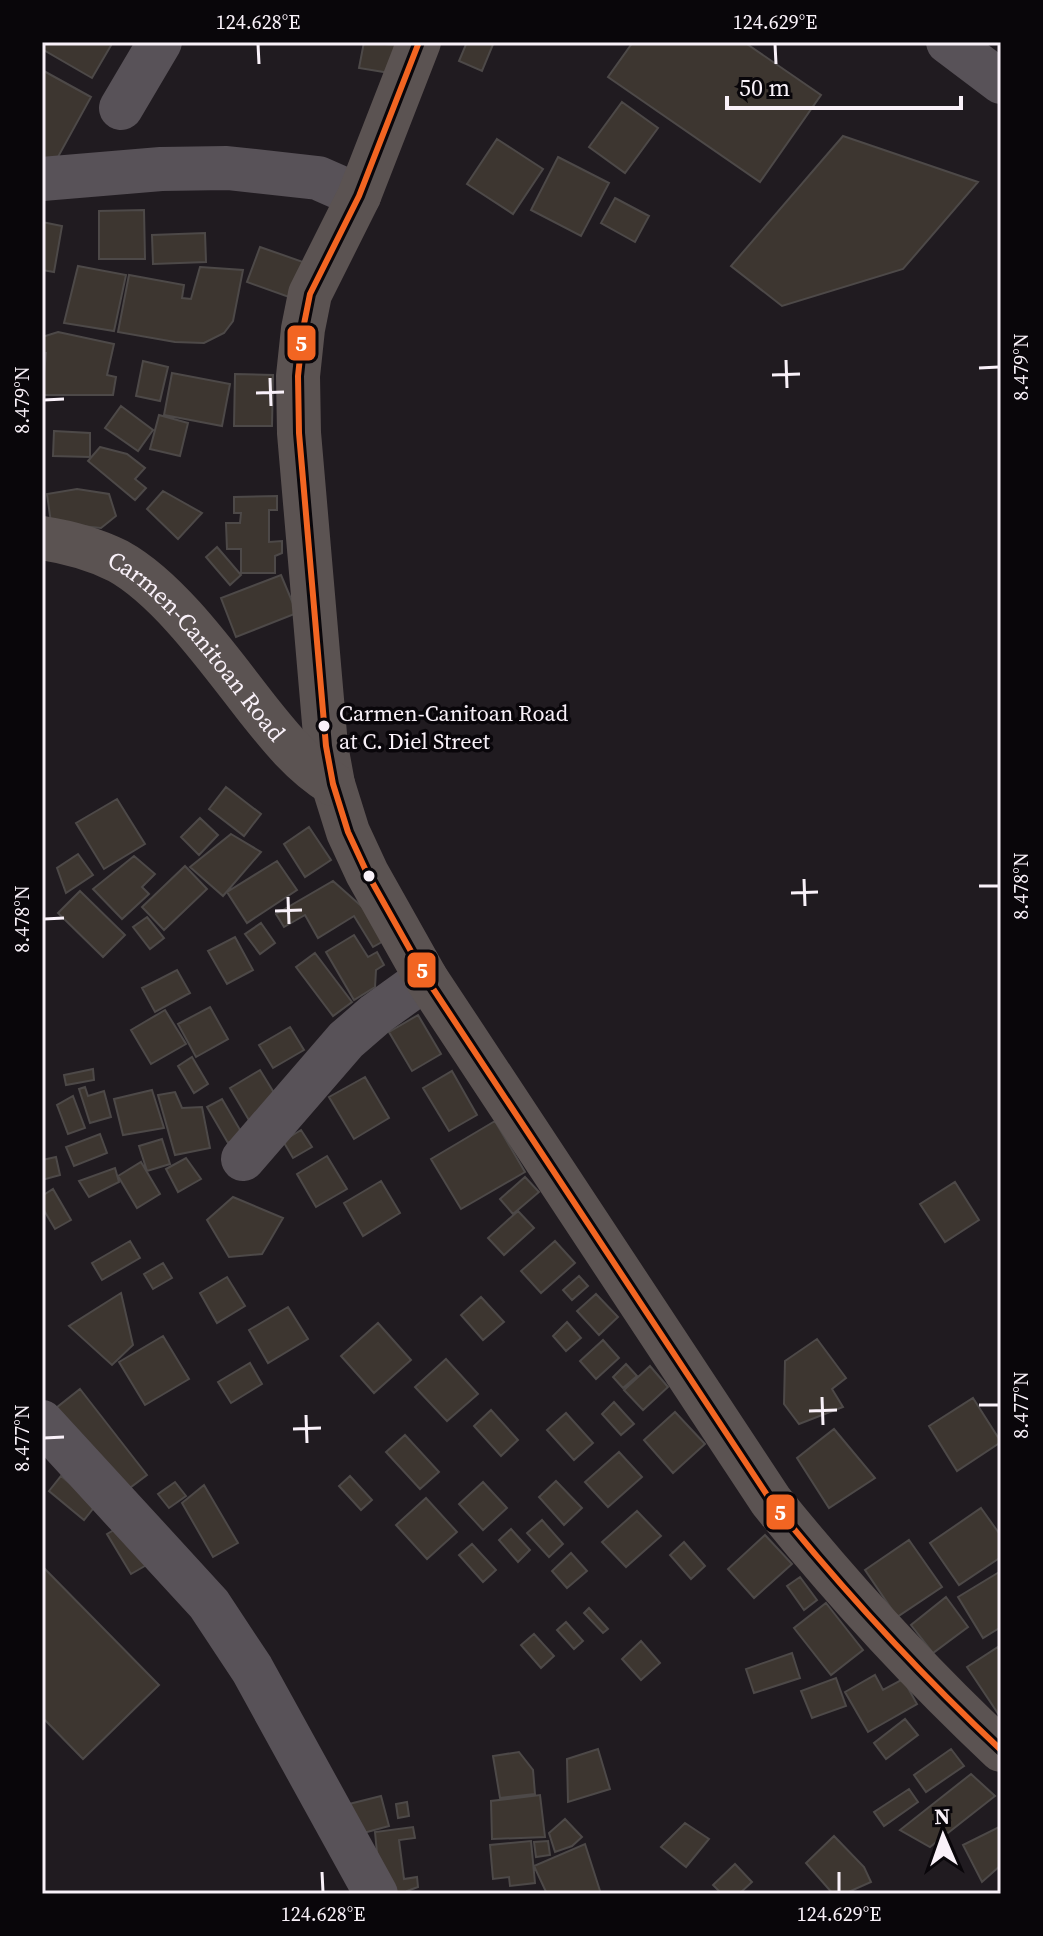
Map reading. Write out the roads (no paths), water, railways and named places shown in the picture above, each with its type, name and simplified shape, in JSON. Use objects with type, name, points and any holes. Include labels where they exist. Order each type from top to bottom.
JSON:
[{"type":"main road","points":[[419,42],[359,196],[310,294],[298,376],[299,433],[326,746],[333,784],[348,832],[367,873],[426,978],[771,1501],[830,1574],[887,1636],[1001,1750]]},
{"type":"main road","name":"Carmen-Canitoan Road","points":[[42,538],[85,547],[118,562],[148,582],[223,665],[298,757],[333,784]]},
{"type":"street","points":[[121,108],[160,42]]},
{"type":"street","points":[[948,42],[1001,82]]},
{"type":"street","points":[[42,179],[161,169],[227,168],[318,178],[359,196]]},
{"type":"street","points":[[243,1159],[346,1040],[426,978]]},
{"type":"street","points":[[42,1422],[209,1604],[252,1669],[376,1894]]},
{"type":"place","name":"Carmen-Canitoan Road at C. Diel Street","points":[[324,726]]}]
